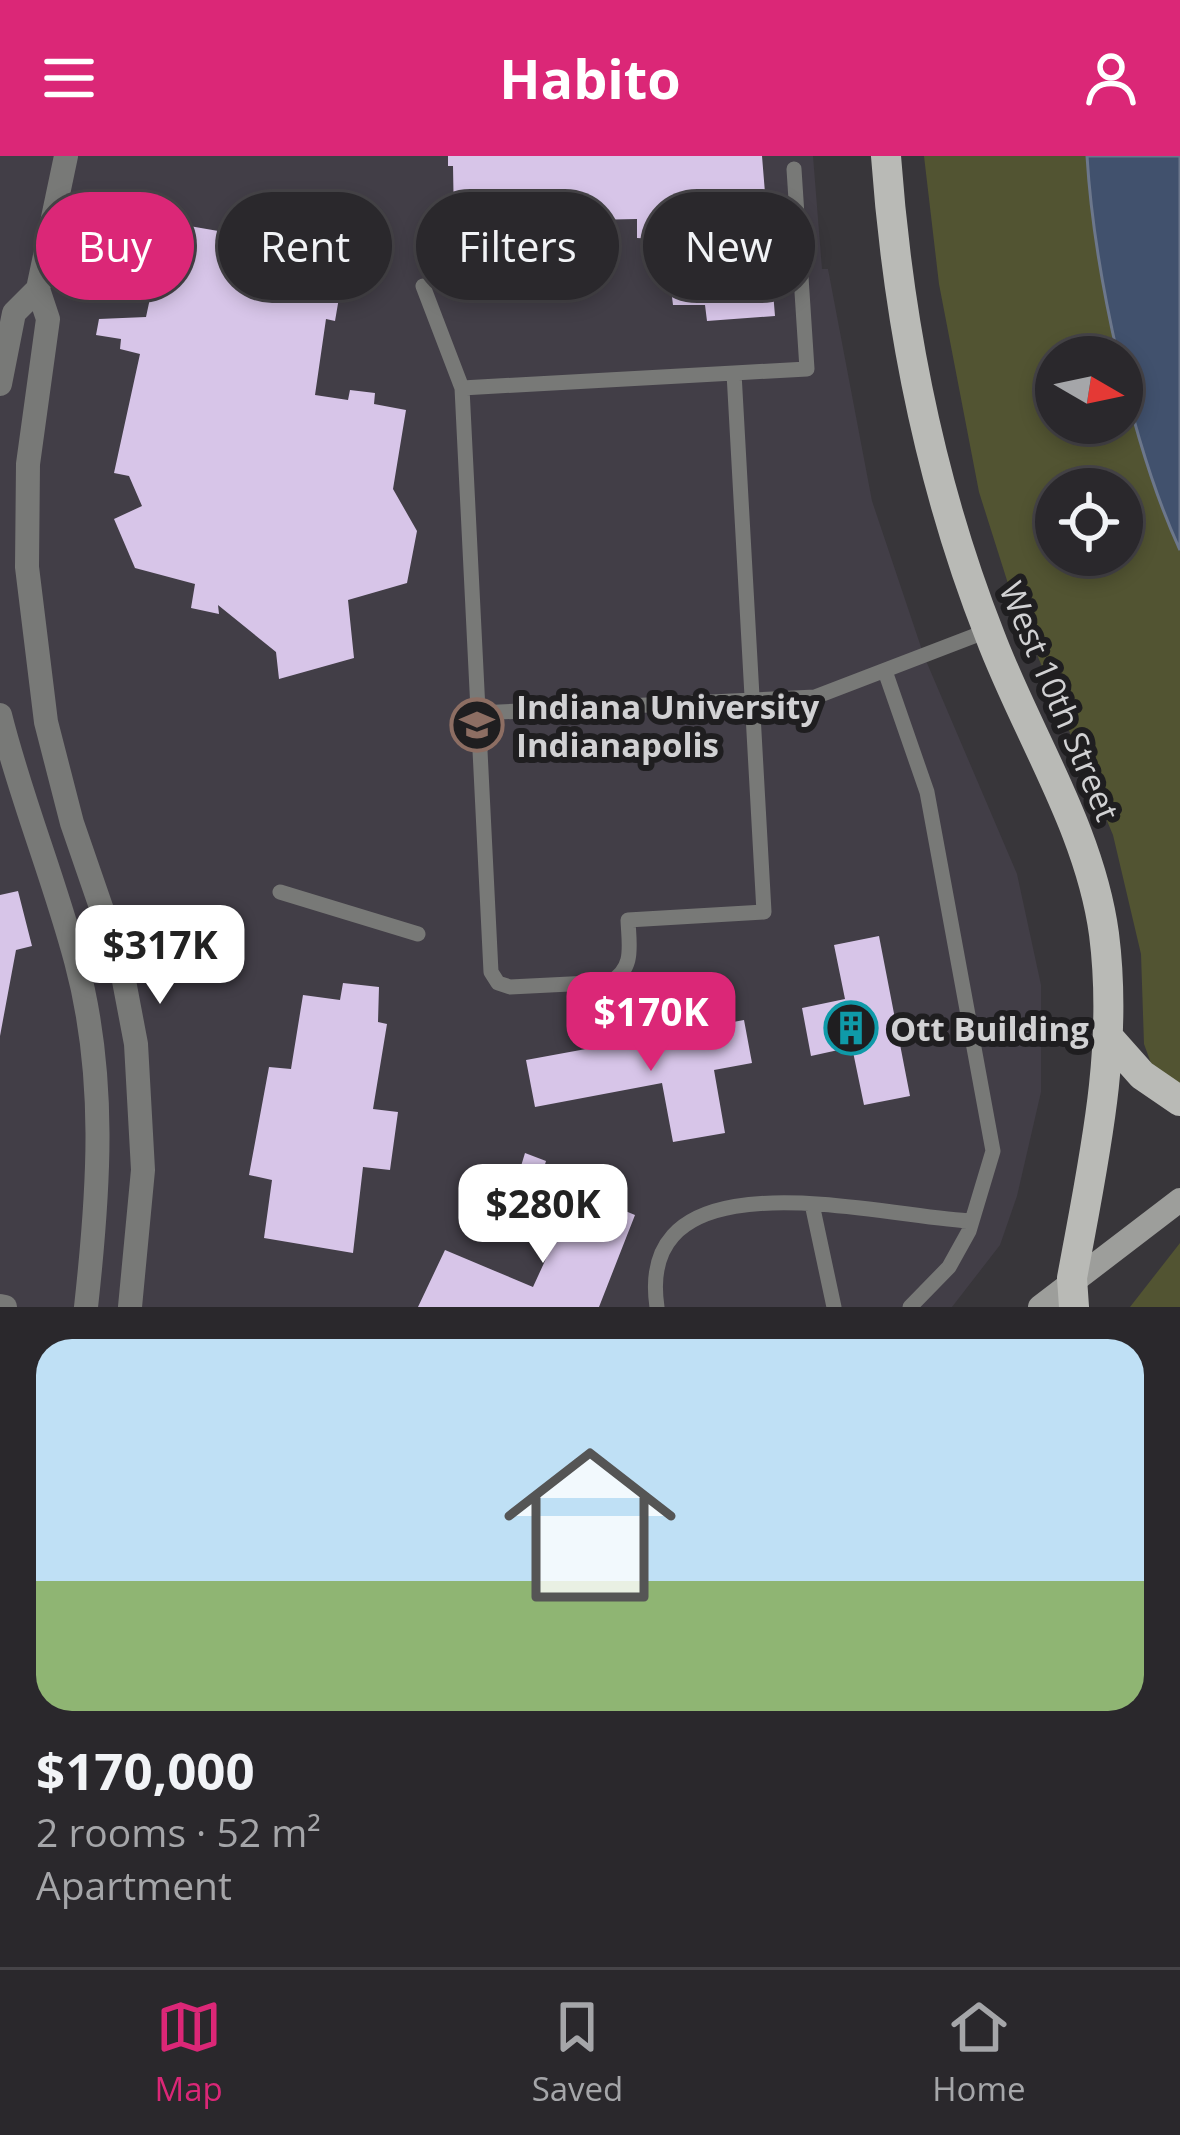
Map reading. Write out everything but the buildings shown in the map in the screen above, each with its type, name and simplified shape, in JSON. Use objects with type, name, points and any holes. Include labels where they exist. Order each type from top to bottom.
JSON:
[{"type":"main road","name":"West 10th Street","points":[[886,156],[900,302],[942,497],[987,631],[1091,870],[1104,933],[1110,1039],[1073,1292],[1059,1307]]},
{"type":"main road","points":[[1110,1039],[1142,1075],[1180,1102]]},
{"type":"main road","points":[[1040,1307],[1073,1292],[1180,1200]]},
{"type":"street","points":[[58,192],[66,156]]},
{"type":"street","points":[[0,384],[14,313],[36,291]]},
{"type":"street","points":[[42,300],[48,319],[26,502],[33,648],[62,788],[110,925],[130,1012],[143,1148],[130,1307]]},
{"type":"street","points":[[0,715],[22,802],[76,958],[88,1019],[100,1150],[86,1307]]},
{"type":"street","points":[[88,1019],[130,1012]]},
{"type":"lane","points":[[462,388],[807,369],[794,169]]},
{"type":"lane","points":[[428,300],[462,388],[491,972],[498,983],[510,987],[610,982],[624,974],[630,958],[628,920],[764,912],[734,373]]},
{"type":"lane","points":[[479,713],[814,697],[987,631]]},
{"type":"lane","points":[[885,671],[927,792],[988,1111],[990,1168],[972,1221],[949,1267],[910,1307]]},
{"type":"lane","points":[[280,892],[418,934]]},
{"type":"lane","points":[[657,1307],[654,1286],[666,1249],[688,1222],[723,1208],[775,1200],[972,1221]]},
{"type":"lane","points":[[812,1204],[834,1307]]},
{"type":"shaded area","name":"Indiana University Indianapolis","points":[[0,156],[813,156],[822,269],[828,269],[872,501],[924,656],[1017,874],[1041,985],[1041,1092],[1017,1196],[1000,1245],[952,1307],[0,1307]]},
{"type":"green space","points":[[924,156],[1087,156],[1114,336],[1035,336],[1035,444],[1141,444],[1180,550],[1180,1088],[1152,1066],[1144,1044],[1141,954],[1113,835],[1011,593],[979,492],[939,284]]},
{"type":"green space","points":[[1180,1243],[1180,1307],[1130,1307]]},
{"type":"water","points":[[1087,156],[1180,156],[1180,550],[1141,444],[1143,336],[1114,336]]},
{"type":"place","name":"Indiana University Indianapolis","points":[[477,725]]},
{"type":"place","name":"Ott Building","points":[[851,1028]]}]
